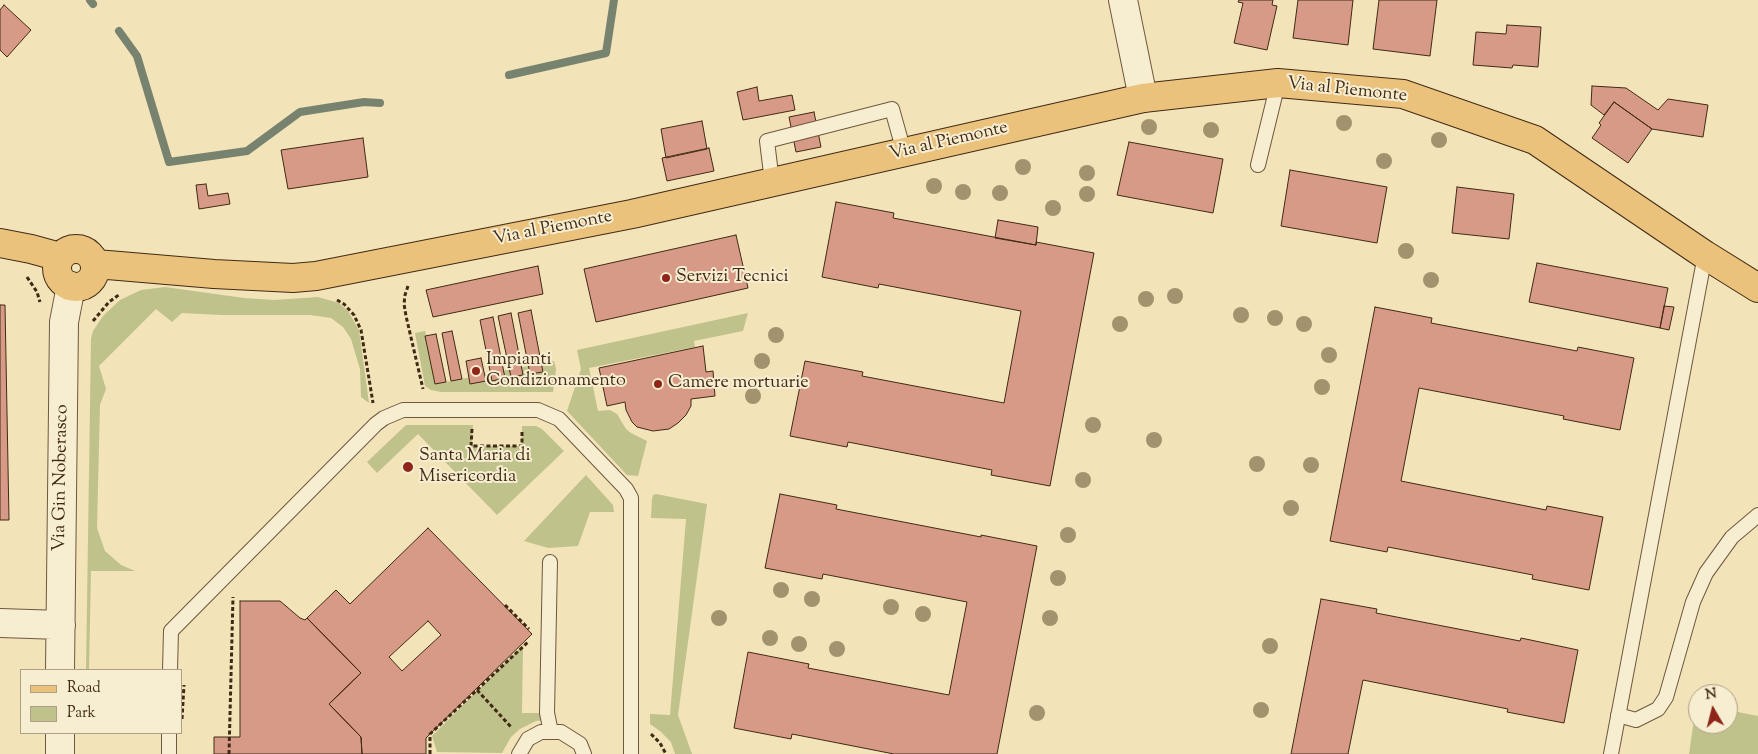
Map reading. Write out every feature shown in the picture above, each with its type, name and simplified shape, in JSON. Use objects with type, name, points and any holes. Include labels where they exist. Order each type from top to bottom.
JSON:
[{"type":"main road","name":"Via al Piemonte","points":[[96,264],[234,275],[293,278],[316,276],[632,214],[1143,98],[1278,84],[1403,94],[1535,140],[1705,255],[1758,288]]},
{"type":"main road","points":[[0,243],[60,257]]},
{"type":"main road","points":[[77,248],[90,254],[96,264],[94,277],[81,287],[71,286],[60,278],[57,271],[60,257],[64,252],[77,248]]},
{"type":"street","points":[[1122,0],[1143,98]]},
{"type":"street","name":"Via Gin Noberasco","points":[[60,669],[64,322],[71,286]]},
{"type":"street","points":[[0,623],[61,625]]},
{"type":"street","points":[[60,734],[60,754]]},
{"type":"lane","points":[[1258,165],[1278,84]]},
{"type":"lane","points":[[772,182],[767,141],[892,109],[904,152]]},
{"type":"lane","points":[[1611,754],[1705,255]]},
{"type":"lane","points":[[170,669],[171,631],[384,418],[403,410],[538,410],[559,419],[626,490],[631,498],[631,754]]},
{"type":"lane","points":[[1618,715],[1636,720],[1658,709],[1666,697],[1693,602],[1706,574],[1732,537],[1758,515]]},
{"type":"lane","points":[[549,726],[550,562]]},
{"type":"lane","points":[[519,754],[528,739],[549,726]]},
{"type":"lane","points":[[549,726],[580,744],[584,754]]},
{"type":"lane","points":[[169,754],[170,734]]},
{"type":"path","points":[[91,324],[109,302],[126,291]]},
{"type":"path","points":[[336,299],[344,304],[354,315],[361,330],[373,405],[371,409]]},
{"type":"path","points":[[473,425],[471,446],[522,446],[522,426]]},
{"type":"path","points":[[229,754],[233,595]]},
{"type":"path","points":[[505,605],[535,635]]},
{"type":"path","points":[[430,754],[430,734],[529,640]]},
{"type":"path","points":[[182,725],[184,676]]},
{"type":"path","points":[[476,690],[516,732],[536,721],[549,726]]},
{"type":"green space","points":[[165,287],[244,298],[274,300],[318,297],[339,303],[348,311],[359,330],[369,403],[361,397],[360,369],[351,339],[343,327],[331,318],[310,315],[182,313],[172,322],[156,309],[99,366],[106,389],[100,405],[97,528],[105,551],[121,565],[135,571],[91,571],[89,669],[86,669],[91,339],[93,331],[103,316],[120,300],[141,290]]},
{"type":"green space","points":[[748,313],[743,331],[694,341],[695,347],[589,368],[598,411],[610,410],[617,414],[626,429],[647,441],[638,476],[627,475],[567,411],[581,369],[577,350]]},
{"type":"green space","points":[[425,331],[435,384],[554,361],[556,369],[553,392],[441,392],[431,390],[425,386],[415,333]]},
{"type":"green space","points":[[406,425],[473,425],[472,446],[522,446],[522,426],[536,426],[542,429],[564,451],[497,515],[418,434],[377,473],[367,462]]},
{"type":"green space","points":[[586,475],[613,505],[614,512],[590,512],[578,546],[548,548],[524,541]]},
{"type":"green space","points":[[653,495],[707,504],[678,715],[692,754],[675,754],[671,742],[650,724],[650,714],[670,715],[686,519],[651,518],[652,499]]},
{"type":"green space","points":[[523,645],[522,713],[547,713],[547,720],[536,721],[520,729],[511,737],[502,753],[437,752],[432,736]]},
{"type":"green space","points":[[1738,712],[1758,716],[1758,754],[1689,754],[1692,734],[1738,734]]},
{"type":"building","points":[[1239,0],[1273,0],[1272,5],[1277,6],[1267,50],[1234,43],[1243,3],[1238,2]]},
{"type":"building","points":[[1298,0],[1353,0],[1348,45],[1293,38]]},
{"type":"building","points":[[1379,0],[1437,0],[1430,56],[1373,49]]},
{"type":"building","points":[[4,5],[31,30],[7,57],[0,50],[0,10]]},
{"type":"building","points":[[1507,25],[1541,27],[1538,67],[1513,65],[1512,68],[1473,65],[1476,32],[1506,34]]},
{"type":"building","points":[[1592,86],[1626,88],[1658,110],[1668,99],[1708,105],[1703,137],[1652,129],[1614,102],[1604,115],[1591,105]]},
{"type":"building","points":[[757,87],[759,101],[792,95],[795,110],[743,120],[737,92]]},
{"type":"building","points":[[1614,102],[1652,129],[1628,163],[1592,138],[1601,125],[1599,123]]},
{"type":"building","points":[[814,112],[821,147],[796,152],[789,117]]},
{"type":"building","points":[[702,121],[707,149],[666,158],[661,129]]},
{"type":"building","points":[[363,138],[368,177],[288,189],[281,150]]},
{"type":"building","points":[[1129,142],[1223,159],[1213,213],[1117,195]]},
{"type":"building","points":[[709,148],[714,171],[667,181],[662,158]]},
{"type":"building","points":[[1290,170],[1387,187],[1377,243],[1281,226]]},
{"type":"building","points":[[206,184],[208,196],[228,193],[230,204],[199,209],[196,185]]},
{"type":"building","points":[[1457,187],[1514,194],[1509,239],[1452,233]]},
{"type":"building","points":[[836,202],[894,213],[893,218],[1036,245],[1036,242],[1094,253],[1050,486],[991,475],[992,470],[848,442],[847,447],[790,436],[805,361],[863,372],[862,376],[1004,403],[1021,311],[879,284],[878,288],[822,277]]},
{"type":"building","points":[[998,220],[1038,227],[1036,245],[995,238]]},
{"type":"building","name":"Servizi Tecnici","points":[[736,235],[748,288],[596,322],[584,269]]},
{"type":"building","points":[[1537,263],[1668,288],[1660,328],[1529,302]]},
{"type":"building","points":[[538,266],[543,294],[433,317],[426,290]]},
{"type":"building","points":[[0,305],[5,305],[9,520],[0,520]]},
{"type":"building","points":[[1664,306],[1674,307],[1669,330],[1660,328]]},
{"type":"building","points":[[1375,307],[1432,318],[1431,323],[1577,351],[1578,347],[1634,358],[1620,430],[1563,419],[1564,416],[1419,388],[1401,481],[1546,510],[1547,506],[1603,517],[1589,590],[1532,579],[1533,575],[1388,547],[1387,552],[1330,541]]},
{"type":"building","points":[[531,310],[543,372],[530,374],[518,313]]},
{"type":"building","points":[[511,313],[523,375],[511,377],[498,316]]},
{"type":"building","points":[[493,317],[505,378],[492,381],[480,320]]},
{"type":"building","points":[[452,331],[462,379],[451,381],[442,333]]},
{"type":"building","points":[[436,334],[446,382],[435,384],[425,336]]},
{"type":"building","name":"Camere mortuarie","points":[[703,346],[706,372],[713,371],[715,396],[691,399],[691,406],[686,415],[669,429],[653,431],[637,427],[626,410],[625,402],[607,406],[599,368]]},
{"type":"building","name":"Impianti Condizionamento","points":[[481,358],[486,381],[470,384],[466,361]]},
{"type":"building","points":[[780,494],[837,505],[836,509],[1037,546],[997,754],[894,754],[792,734],[791,739],[734,728],[748,652],[809,664],[808,668],[949,695],[967,602],[823,574],[822,579],[765,568]]},
{"type":"building","points":[[428,528],[532,634],[426,738],[426,754],[362,754],[361,737],[329,704],[361,673],[307,618],[336,590],[350,604]],"holes":[[[428,621],[441,635],[402,671],[389,657]]]},
{"type":"building","points":[[1321,599],[1377,609],[1376,613],[1520,641],[1521,638],[1578,650],[1564,723],[1507,712],[1508,709],[1363,680],[1348,754],[1291,754]]},
{"type":"building","points":[[240,601],[280,601],[300,618],[305,620],[307,618],[361,673],[329,704],[361,737],[362,754],[214,754],[214,737],[240,737]]},
{"type":"waterway","points":[[90,0],[93,4]]},
{"type":"waterway","points":[[509,75],[606,53],[614,0]]},
{"type":"waterway","points":[[119,31],[137,56],[169,162],[247,151],[300,112],[364,102],[380,103]]},
{"type":"place","name":"Servizi Tecnici","points":[[666,278]]},
{"type":"place","name":"Impianti Condizionamento","points":[[476,371]]},
{"type":"place","name":"Camere mortuarie","points":[[658,384]]},
{"type":"place","name":"Santa Maria di Misericordia","points":[[408,467]]}]
